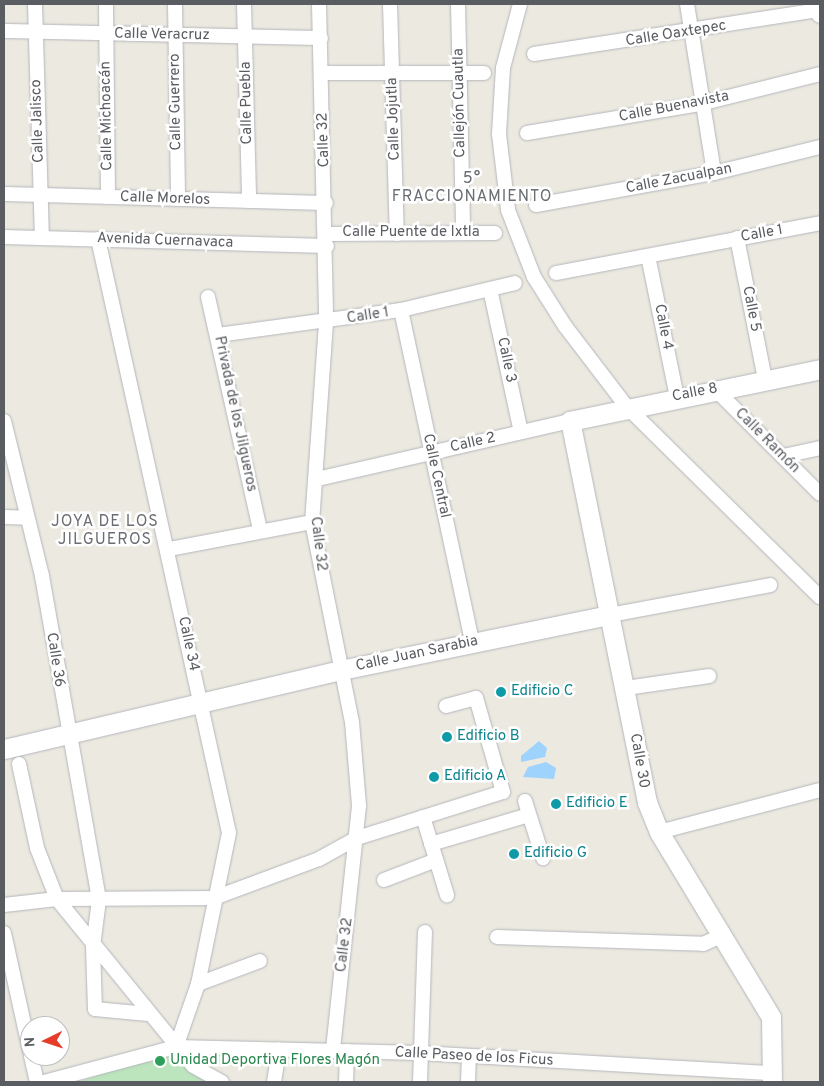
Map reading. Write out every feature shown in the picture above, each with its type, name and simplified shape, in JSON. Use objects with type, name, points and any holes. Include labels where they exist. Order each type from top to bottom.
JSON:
[{"type":"street","name":"Calle Jalisco","points":[[35,4],[42,238]]},
{"type":"street","name":"Calle Michoacán","points":[[106,4],[108,197]]},
{"type":"street","name":"Calle Guerrero","points":[[175,4],[178,200]]},
{"type":"street","name":"Calle Puebla","points":[[244,4],[249,201]]},
{"type":"street","name":"Calle 32","points":[[319,4],[327,240],[326,322],[317,479],[312,522],[358,766],[358,838],[333,1050]]},
{"type":"street","name":"Calle Jojutla","points":[[390,4],[397,234]]},
{"type":"street","name":"Callejón Cuautla","points":[[458,4],[458,73],[463,233]]},
{"type":"street","points":[[520,4],[509,33],[499,134],[508,210],[538,284],[627,407],[820,597]]},
{"type":"street","points":[[687,4],[700,104],[714,173]]},
{"type":"street","name":"Calle Oaxtepec","points":[[534,54],[691,33],[818,9]]},
{"type":"street","name":"Calle Veracruz","points":[[4,31],[321,38]]},
{"type":"street","points":[[322,73],[484,73]]},
{"type":"street","name":"Calle Buenavista","points":[[527,134],[700,104],[820,74]]},
{"type":"street","name":"Calle Zacualpan","points":[[536,204],[714,173],[820,147]]},
{"type":"street","name":"Calle Morelos","points":[[4,194],[326,203]]},
{"type":"street","name":"Calle 1","points":[[556,273],[820,223]]},
{"type":"street","name":"Calle Puente de Ixtla","points":[[327,240],[397,234],[495,233]]},
{"type":"street","name":"Avenida Cuernavaca","points":[[4,237],[327,240]]},
{"type":"street","name":"Calle 5","points":[[737,238],[765,380]]},
{"type":"street","name":"Calle 34","points":[[98,239],[169,549],[229,833],[214,898],[198,984],[176,1047]]},
{"type":"street","name":"Calle 4","points":[[648,256],[677,397]]},
{"type":"street","name":"Calle 1","points":[[218,335],[326,322],[401,310],[515,282]]},
{"type":"street","name":"Calle 3","points":[[490,289],[521,432]]},
{"type":"street","name":"Privada de los Jilgueros","points":[[208,297],[260,530]]},
{"type":"street","name":"Calle Central","points":[[401,310],[472,642]]},
{"type":"street","name":"Calle 8","points":[[570,421],[627,407],[820,369]]},
{"type":"street","name":"Calle Ramón","points":[[714,389],[820,494]]},
{"type":"street","name":"Calle 36","points":[[4,421],[28,518],[99,900],[94,946],[95,1009],[148,1014]]},
{"type":"street","name":"Calle 2","points":[[317,479],[570,421]]},
{"type":"street","name":"Calle 30","points":[[570,421],[626,688],[647,802],[659,832],[771,1016],[772,1078]]},
{"type":"street","points":[[783,456],[820,448]]},
{"type":"street","points":[[4,517],[28,518]]},
{"type":"street","points":[[169,549],[260,530],[312,522]]},
{"type":"street","name":"Calle Juan Sarabia","points":[[4,749],[341,670],[472,642],[770,585]]},
{"type":"street","points":[[626,688],[709,676]]},
{"type":"street","points":[[4,905],[57,899],[214,898],[319,858],[358,838],[503,792],[476,698],[446,706]]},
{"type":"street","points":[[19,764],[37,848],[57,899],[148,1014],[193,1066],[222,1082]]},
{"type":"street","points":[[659,832],[820,790]]},
{"type":"street","points":[[431,844],[527,808],[544,858]]},
{"type":"street","points":[[422,817],[447,896]]},
{"type":"street","points":[[384,880],[436,860]]},
{"type":"street","points":[[420,1082],[425,932]]},
{"type":"street","points":[[4,933],[22,1016]]},
{"type":"street","points":[[496,936],[703,944],[723,935]]},
{"type":"street","points":[[198,984],[260,961]]},
{"type":"street","name":"Calle Paseo de los Ficus","points":[[44,1082],[176,1047],[421,1053],[772,1078]]},
{"type":"street","points":[[274,1082],[279,1049]]},
{"type":"street","points":[[346,1082],[347,1052]]},
{"type":"street","points":[[468,1082],[469,1056]]},
{"type":"street","points":[[33,1066],[37,1082]]},
{"type":"green space","name":"Unidad Deportiva Flores Magón","points":[[169,1051],[209,1082],[78,1082]]},
{"type":"water","points":[[539,741],[547,748],[545,757],[521,762],[521,756]]},
{"type":"water","points":[[546,762],[556,768],[554,779],[523,777],[528,767]]},
{"type":"place","name":"Edificio C","points":[[501,692]]},
{"type":"place","name":"Edificio B","points":[[447,737]]},
{"type":"place","name":"Edificio A","points":[[434,777]]},
{"type":"place","name":"Edificio E","points":[[556,804]]},
{"type":"place","name":"Edificio G","points":[[514,854]]},
{"type":"place","name":"Unidad Deportiva Flores Magón","points":[[160,1061]]},
{"type":"district","name":"5° FRACCIONAMIENTO","points":[[472,188]]},
{"type":"district","name":"JOYA DE LOS JILGUEROS","points":[[105,531]]}]
